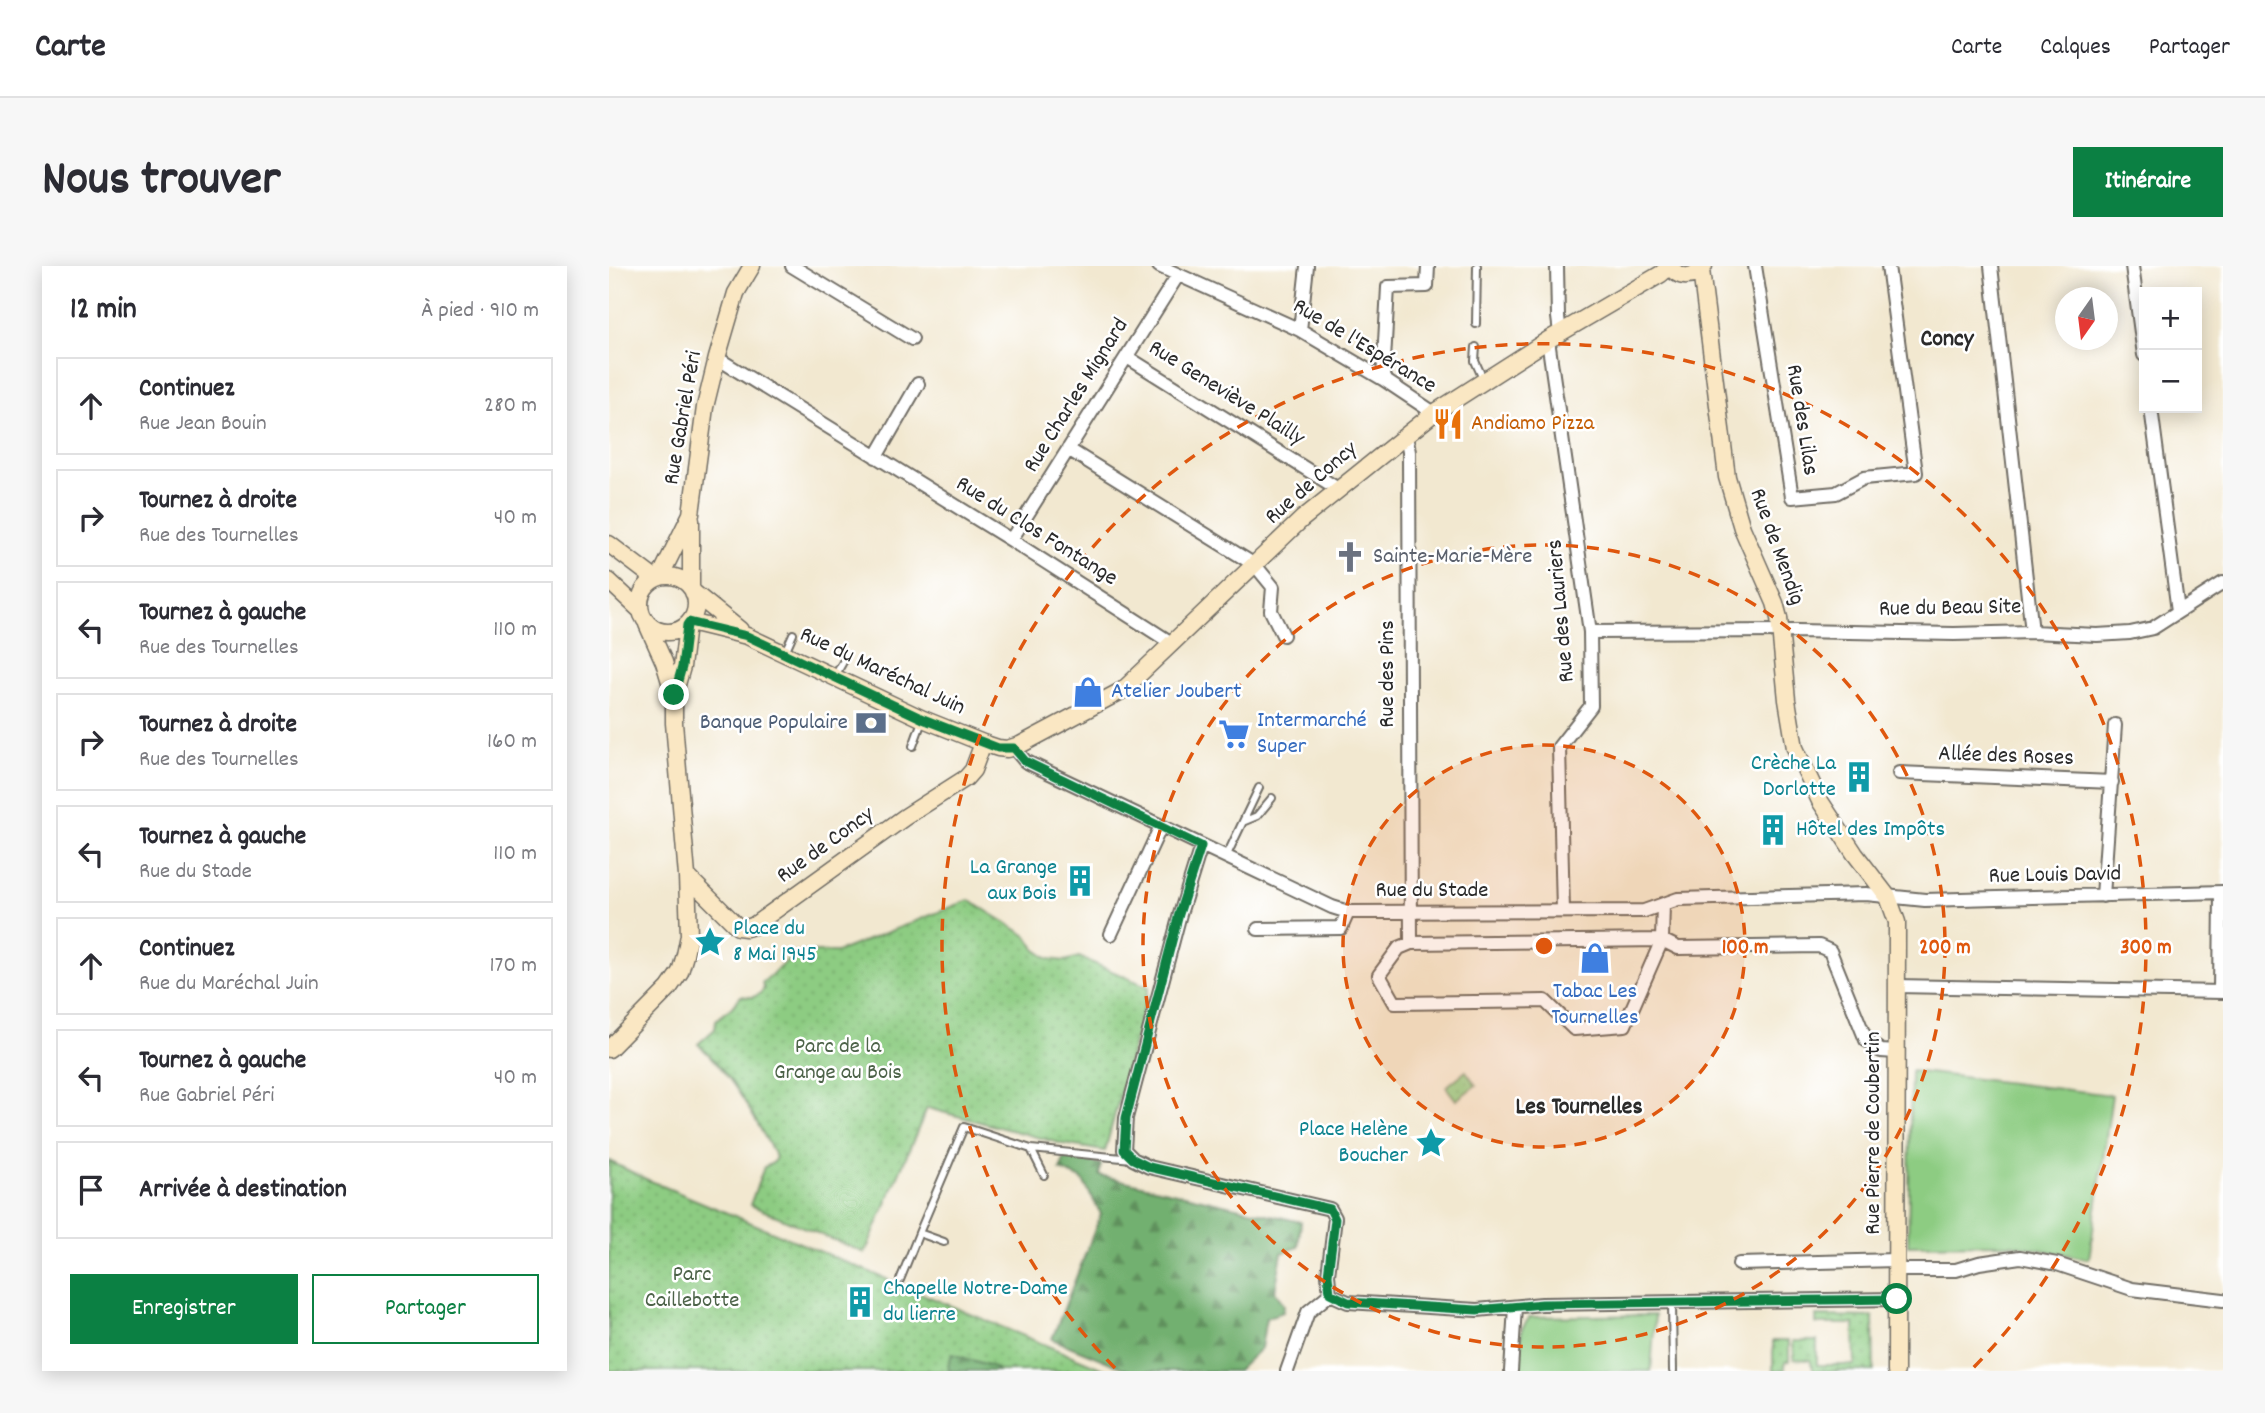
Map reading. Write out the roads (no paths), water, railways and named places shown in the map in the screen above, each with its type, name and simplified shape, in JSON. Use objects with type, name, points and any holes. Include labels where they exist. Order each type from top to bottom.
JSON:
[{"type":"street","name":"Rue Gabriel Péri","points":[[657,578],[691,514],[705,407],[717,358],[736,293],[752,266]]},
{"type":"street","points":[[792,266],[912,339]]},
{"type":"street","name":"Rue de l'Espérance","points":[[1159,266],[1300,330],[1434,413]]},
{"type":"street","points":[[1300,330],[1307,266]]},
{"type":"street","points":[[1383,379],[1388,287],[1427,286],[1428,266]]},
{"type":"street","name":"Rue des Lauriers","points":[[1557,266],[1558,317],[1554,337],[1590,632],[1591,706],[1559,747],[1563,911]]},
{"type":"street","name":"Rue de Concy","points":[[687,876],[738,927],[753,926],[905,817],[967,778],[998,746],[1031,741],[1123,690],[1302,519],[1434,413],[1670,266],[1677,274],[1687,277],[1703,268]]},
{"type":"street","name":"Rue des Lilas","points":[[1755,266],[1792,497],[1836,493],[1864,478],[1916,472],[1888,266]]},
{"type":"street","name":"Rue du Beau Site","points":[[1590,632],[2032,632],[1991,266]]},
{"type":"street","points":[[2132,266],[2143,350]]},
{"type":"street","name":"Rue de Mendig","points":[[1703,268],[1727,477],[1742,528],[1775,603],[1792,733],[1801,764],[1829,815],[1888,897]]},
{"type":"street","name":"Rue Charles Mignard","points":[[1011,540],[1178,275]]},
{"type":"street","name":"Rue Geneviève Plailly","points":[[1127,356],[1338,489]]},
{"type":"street","name":"Rue du Clos Fontange","points":[[717,358],[1173,644]]},
{"type":"street","points":[[876,457],[918,384]]},
{"type":"street","points":[[2152,413],[2178,611]]},
{"type":"street","name":"Rue des Pins","points":[[1406,436],[1409,452],[1411,943]]},
{"type":"street","points":[[1068,449],[1255,565],[1273,587],[1271,611],[1283,635]]},
{"type":"street","points":[[609,1049],[670,988],[680,972],[689,935],[674,695],[682,667],[688,623],[696,608],[692,590],[691,514]]},
{"type":"street","points":[[609,544],[657,578],[677,577],[692,590]]},
{"type":"street","points":[[657,578],[642,592],[643,617],[664,662],[674,695]]},
{"type":"street","points":[[609,581],[654,629],[671,632],[688,623]]},
{"type":"street","points":[[2032,632],[2130,634],[2153,628],[2223,583]]},
{"type":"street","name":"Rue du Maréchal Juin","points":[[692,590],[747,636]]},
{"type":"street","name":"Rue du Maréchal Juin","points":[[688,623],[747,636],[923,719],[998,746]]},
{"type":"street","points":[[2103,896],[2115,725]]},
{"type":"street","name":"Rue du Stade","points":[[998,746],[1201,846],[1347,912],[1644,911],[1678,899],[1866,894],[1888,897]]},
{"type":"street","name":"Allée des Roses","points":[[1899,773],[2112,782]]},
{"type":"street","points":[[1111,934],[1161,826]]},
{"type":"street","points":[[1201,846],[1179,914],[1125,1123],[1124,1150],[1133,1159],[1149,1167],[1330,1209],[1335,1219],[1328,1275],[1330,1293]]},
{"type":"street","points":[[1896,986],[2221,992],[2222,892]]},
{"type":"street","name":"Rue Louis David","points":[[1888,897],[1925,900],[2222,892]]},
{"type":"street","name":"Rue Pierre de Coubertin","points":[[1888,897],[1897,922],[1896,1371]]},
{"type":"street","points":[[1663,904],[1662,940],[1625,1026],[1574,1029],[1545,1001],[1395,1003],[1379,975],[1399,948],[1411,943],[1662,940],[1678,948],[1819,946],[1830,951],[1866,1040],[1881,1051],[1896,1052]]},
{"type":"street","points":[[1258,929],[1341,928],[1347,912]]},
{"type":"street","points":[[1739,1264],[1897,1265],[1956,1270],[1979,1263],[2020,1257],[2057,1264],[2132,1289],[2223,1300]]},
{"type":"street","points":[[1330,1293],[1348,1302],[1477,1310],[1542,1304],[1897,1299]]},
{"type":"street","points":[[1287,1371],[1308,1312],[1330,1293]]},
{"type":"street","points":[[1511,1371],[1515,1307]]},
{"type":"lane","points":[[1476,324],[1477,266]]},
{"type":"lane","points":[[1476,347],[1475,361],[1484,381]]},
{"type":"lane","points":[[784,653],[793,634]]},
{"type":"lane","points":[[835,676],[844,660]]},
{"type":"lane","points":[[913,746],[923,719]]},
{"type":"lane","points":[[1226,857],[1259,788]]},
{"type":"lane","points":[[1245,821],[1257,817],[1272,799]]},
{"type":"lane","points":[[900,1280],[964,1127],[1031,1149],[1133,1159]]},
{"type":"lane","points":[[1031,1149],[1044,1175]]},
{"type":"lane","points":[[919,1233],[944,1242]]},
{"type":"lane","points":[[1672,1301],[1672,1371]]},
{"type":"place","name":"Andiamo Pizza","points":[[1448,424]]},
{"type":"place","name":"Sainte-Marie-Mère","points":[[1350,557]]},
{"type":"place","name":"Atelier Joubert","points":[[1088,692]]},
{"type":"place","name":"Banque Populaire","points":[[871,723]]},
{"type":"place","name":"Intermarché Super","points":[[1234,734]]},
{"type":"place","name":"Crèche La Dorlotte","points":[[1859,777]]},
{"type":"place","name":"Hôtel des Impôts","points":[[1773,830]]},
{"type":"place","name":"La Grange aux Bois","points":[[1080,881]]},
{"type":"place","name":"Place du 8 Mai 1945","points":[[710,942]]},
{"type":"place","name":"Tabac Les Tournelles","points":[[1595,958]]},
{"type":"place","name":"Place Helène Boucher","points":[[1431,1143]]},
{"type":"place","name":"Chapelle Notre-Dame du lierre","points":[[860,1302]]},
{"type":"district","name":"Concy","points":[[1947,340]]},
{"type":"district","name":"Les Tournelles","points":[[1579,1108]]},
{"type":"park label","name":"Parc de la Grange au Bois","points":[[838,1060]]},
{"type":"park label","name":"Parc Caillebotte","points":[[692,1288]]}]
